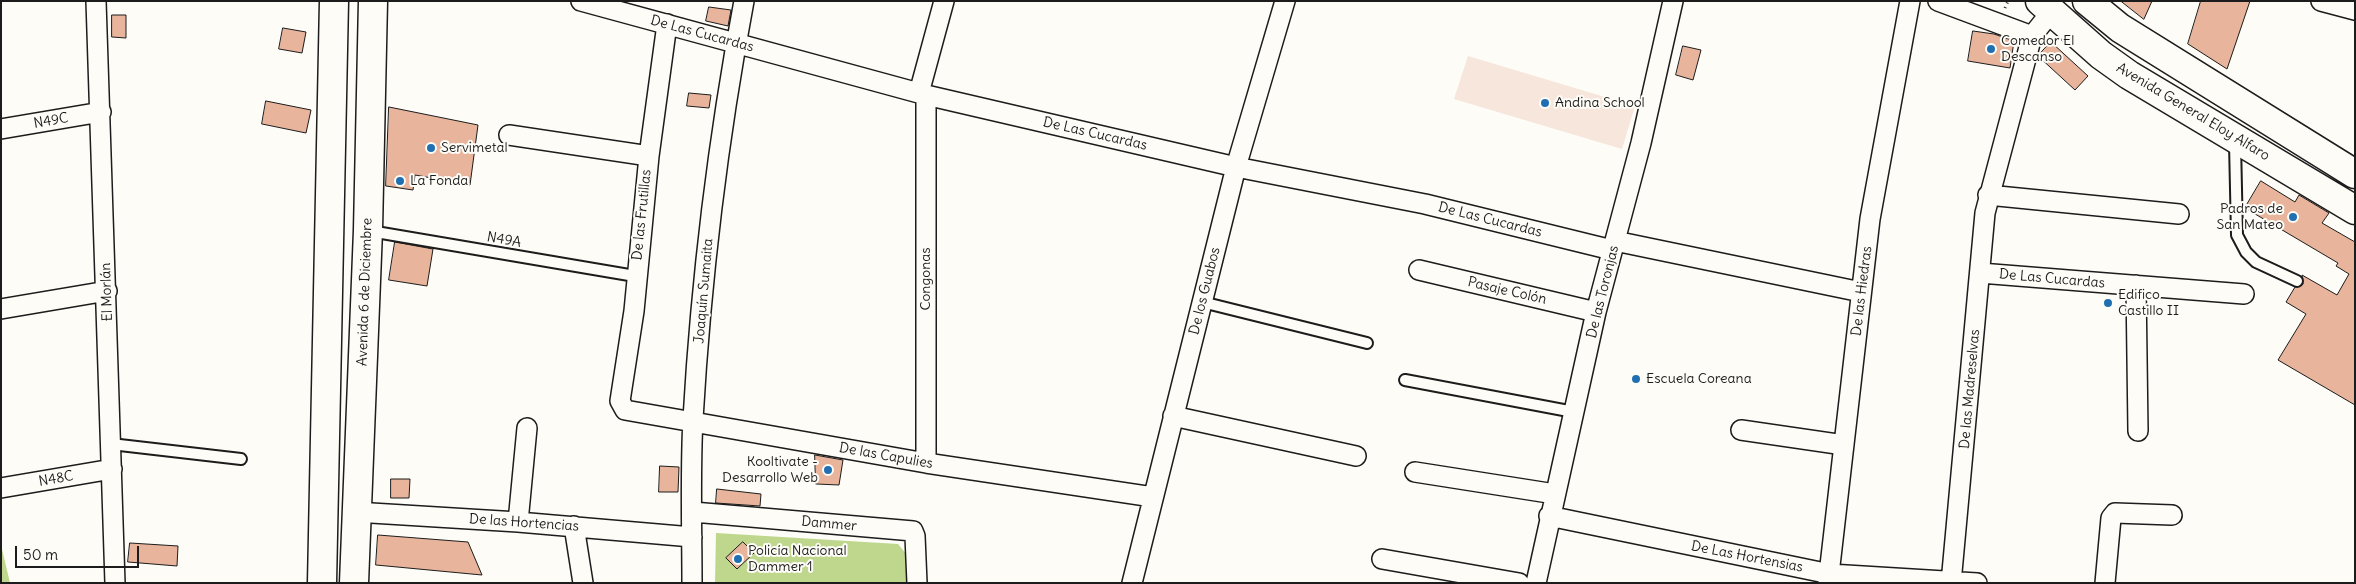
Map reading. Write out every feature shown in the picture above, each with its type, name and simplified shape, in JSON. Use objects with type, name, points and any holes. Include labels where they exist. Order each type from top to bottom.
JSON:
[{"type":"main road","points":[[322,583],[334,1]]},
{"type":"main road","name":"Avenida 6 de Diciembre","points":[[354,583],[355,512],[368,230],[372,1]]},
{"type":"main road","points":[[2088,1],[2120,28],[2355,174]]},
{"type":"main road","name":"Avenida General Eloy Alfaro","points":[[2046,6],[2101,55],[2129,75],[2355,210]]},
{"type":"street","name":"El Morlán","points":[[96,1],[107,291],[115,583]]},
{"type":"street","name":"De Las Cucardas","points":[[581,1],[923,94],[1236,167],[1425,204],[1614,246],[1861,292]]},
{"type":"street","name":"Joaquín Sumaita","points":[[692,583],[693,420],[712,206],[736,42],[744,1]]},
{"type":"street","name":"Congonas","points":[[926,463],[923,94],[944,1]]},
{"type":"street","name":"De los Guabos","points":[[1132,583],[1236,167],[1285,1]]},
{"type":"street","name":"De las Toronjas","points":[[1536,583],[1549,516],[1596,312],[1638,152],[1674,1]]},
{"type":"street","name":"De las Hiedras","points":[[1829,578],[1870,219],[1910,1]]},
{"type":"street","points":[[1938,1],[2032,36],[2046,6]]},
{"type":"street","points":[[2321,1],[2355,10]]},
{"type":"street","name":"De las Frutillas","points":[[621,406],[620,401],[634,311],[635,276],[649,156],[667,24]]},
{"type":"street","name":"De las Madreselvas","points":[[1951,582],[1988,195],[2032,36]]},
{"type":"street","name":"N49C","points":[[1,129],[101,112]]},
{"type":"street","points":[[510,135],[649,156]]},
{"type":"street","points":[[1988,195],[2179,214]]},
{"type":"street","name":"Pasaje Colón","points":[[1419,270],[1596,312]]},
{"type":"street","name":"De Las Cucardas","points":[[1980,273],[2244,294]]},
{"type":"street","points":[[2136,285],[2138,431]]},
{"type":"street","points":[[1,309],[107,291]]},
{"type":"street","name":"De las Capulies","points":[[621,406],[625,410],[693,420],[926,463],[1153,497]]},
{"type":"street","points":[[1173,416],[1356,456]]},
{"type":"street","points":[[518,522],[527,428]]},
{"type":"street","points":[[1741,430],[1844,445]]},
{"type":"street","name":"N48C","points":[[1,488],[112,469]]},
{"type":"street","points":[[1415,472],[1555,494]]},
{"type":"street","name":"De las Hortencias","points":[[355,512],[574,526],[692,537]]},
{"type":"street","name":"Dammer","points":[[693,512],[913,531],[915,536],[917,583]]},
{"type":"street","points":[[2105,583],[2111,518],[2115,513],[2172,515]]},
{"type":"street","name":"De Las Hortensias","points":[[1549,516],[1829,578],[1978,583]]},
{"type":"street","points":[[574,526],[583,583]]},
{"type":"street","points":[[1382,559],[1519,583]]},
{"type":"lane","points":[[2234,137],[2237,235],[2246,252],[2256,262],[2297,281]]},
{"type":"lane","name":"N49A","points":[[368,230],[635,276]]},
{"type":"lane","points":[[1202,302],[1367,343]]},
{"type":"lane","points":[[1405,380],[1574,412]]},
{"type":"lane","points":[[111,444],[240,459]]},
{"type":"shaded area","name":"Andina School","points":[[1468,56],[1635,106],[1622,149],[1454,99]]},
{"type":"green space","points":[[716,533],[898,544],[907,555],[908,583],[715,583]]},
{"type":"green space","points":[[1,545],[10,583],[1,583]]},
{"type":"building","points":[[2121,1],[2152,1],[2144,19]]},
{"type":"building","points":[[2201,1],[2250,1],[2227,69],[2188,44]]},
{"type":"building","points":[[709,7],[731,10],[728,26],[706,21]]},
{"type":"building","points":[[112,15],[126,15],[126,38],[112,37]]},
{"type":"building","points":[[283,28],[306,32],[302,53],[279,49]]},
{"type":"building","name":"Comedor El Descanso","points":[[1973,31],[1994,34],[2014,41],[2010,68],[1968,61]]},
{"type":"building","points":[[2051,42],[2088,76],[2075,90],[2038,56]]},
{"type":"building","points":[[1683,46],[1701,50],[1693,80],[1676,75]]},
{"type":"building","points":[[689,93],[711,95],[709,108],[687,106]]},
{"type":"building","points":[[266,101],[311,110],[306,133],[262,124]]},
{"type":"building","name":"Servimetal","points":[[389,107],[478,125],[470,185],[415,175],[413,190],[386,186]]},
{"type":"building","points":[[2261,181],[2295,202],[2299,195],[2329,213],[2322,223],[2355,242],[2355,405],[2278,360],[2306,314],[2286,302],[2295,287],[2303,284],[2302,275],[2337,295],[2349,274],[2336,266],[2338,263],[2245,208]]},
{"type":"building","points":[[395,242],[433,249],[427,286],[389,280]]},
{"type":"building","name":"Kooltivate - Desarrollo Web","points":[[815,455],[843,460],[839,485],[816,484]]},
{"type":"building","points":[[660,466],[679,467],[678,492],[659,492]]},
{"type":"building","points":[[391,479],[410,479],[409,498],[391,498]]},
{"type":"building","points":[[717,489],[761,494],[760,506],[716,503]]},
{"type":"building","points":[[378,535],[468,542],[482,575],[376,565]]},
{"type":"building","name":"Policía Nacional Dammer 1","points":[[743,542],[754,553],[737,569],[726,558]]},
{"type":"building","points":[[130,543],[178,546],[177,566],[128,562]]},
{"type":"place","name":"Comedor El Descanso","points":[[1991,49]]},
{"type":"place","name":"Andina School","points":[[1545,103]]},
{"type":"place","name":"Servimetal","points":[[431,148]]},
{"type":"place","name":"La Fonda","points":[[400,181]]},
{"type":"place","name":"Padros de San Mateo","points":[[2293,217]]},
{"type":"place","name":"Edifico Castillo II","points":[[2108,303]]},
{"type":"place","name":"Escuela Coreana","points":[[1636,379]]},
{"type":"place","name":"Kooltivate - Desarrollo Web","points":[[828,470]]},
{"type":"place","name":"Policía Nacional Dammer 1","points":[[738,559]]}]
